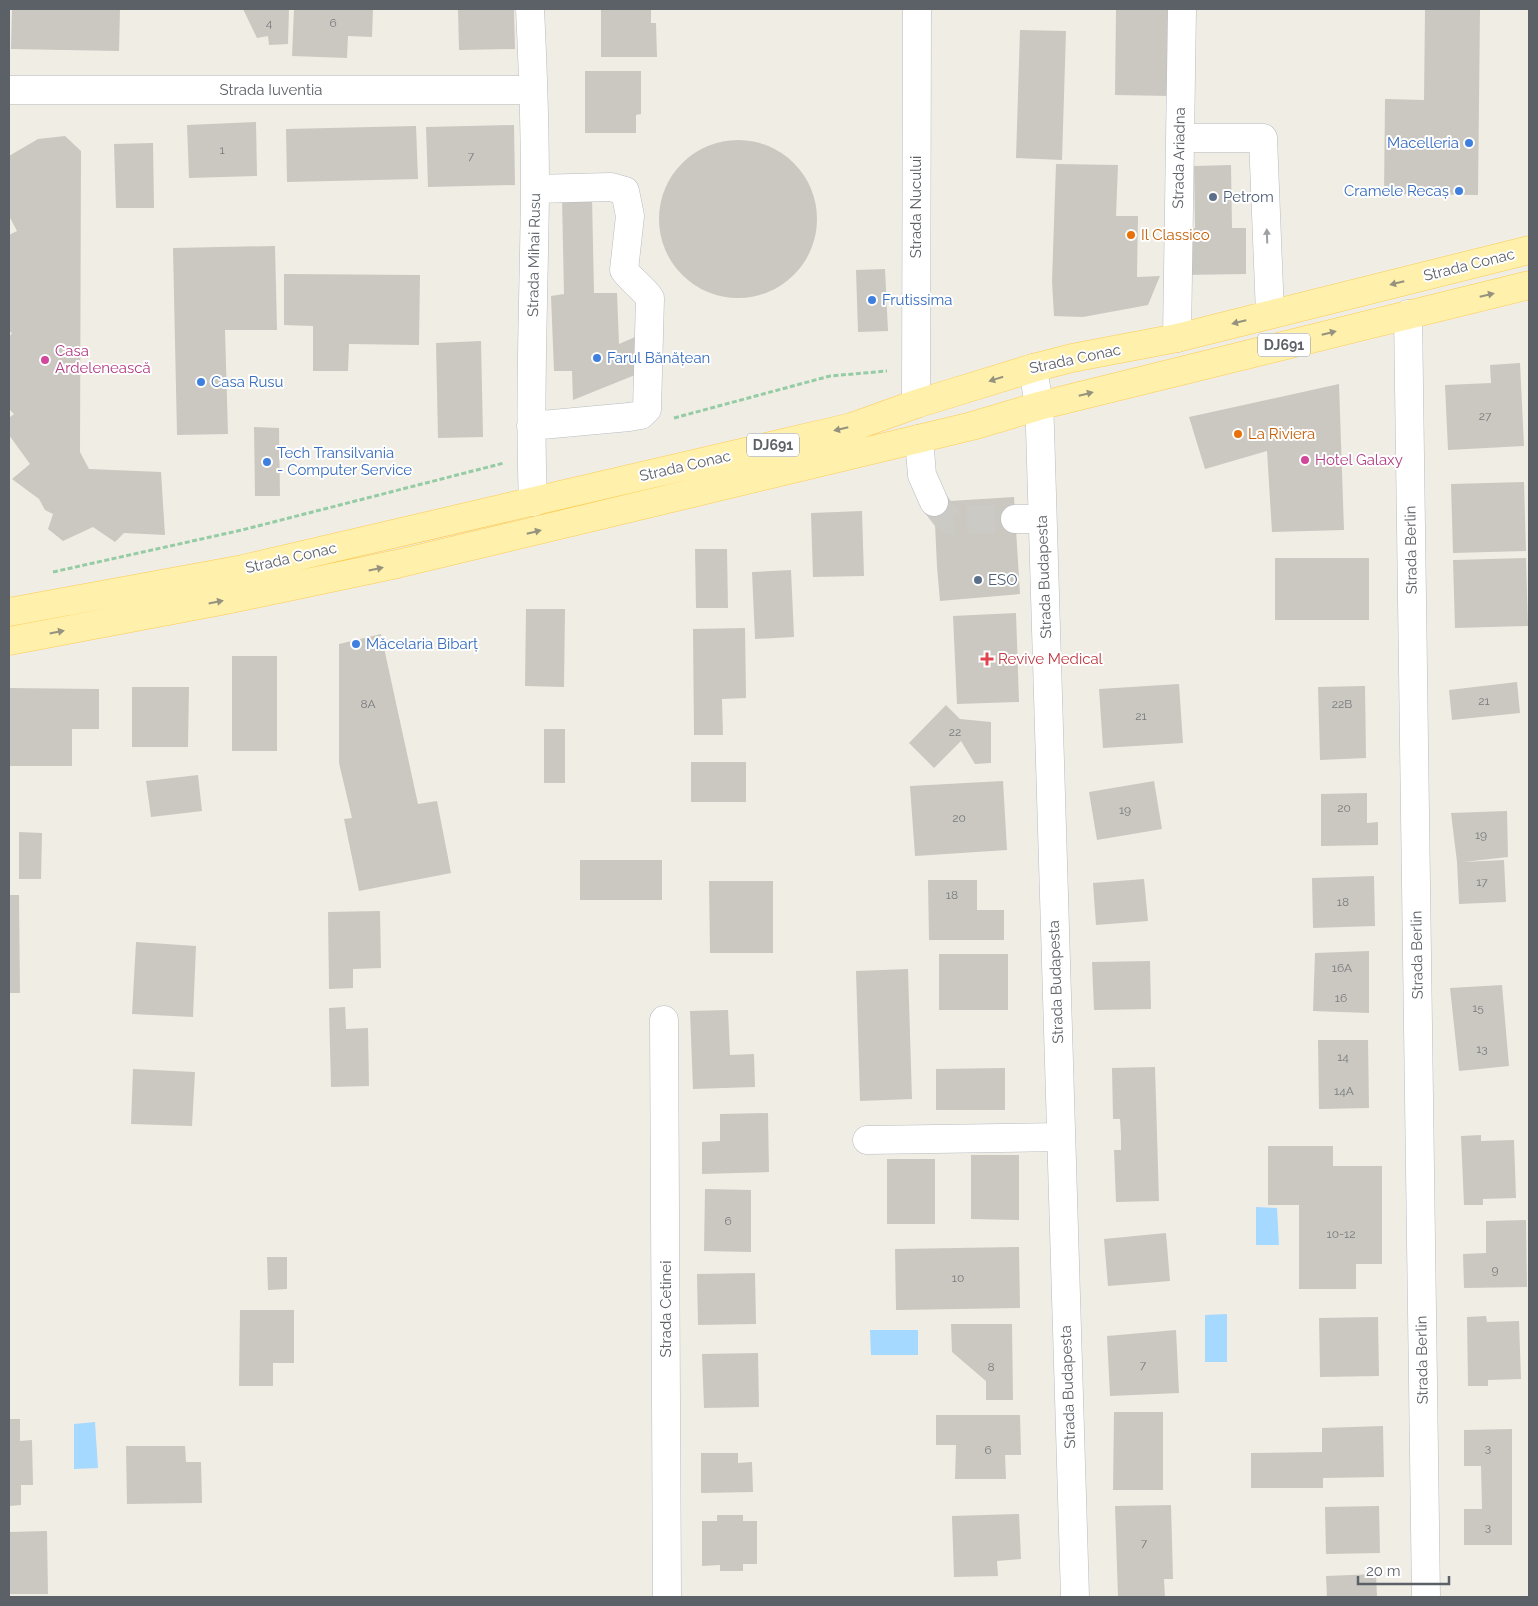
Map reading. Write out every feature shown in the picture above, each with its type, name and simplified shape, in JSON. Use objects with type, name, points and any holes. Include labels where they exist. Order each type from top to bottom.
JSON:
[{"type":"main road","name":"Strada Conac","points":[[9,612],[243,569],[852,427],[916,404],[1033,368],[1072,358],[1177,338],[1529,250]]},
{"type":"main road","name":"Strada Conac","points":[[9,641],[226,600],[397,564],[920,439],[1039,406],[1529,284]]},
{"type":"street","name":"Strada Mihai Rusu","points":[[530,9],[534,90],[535,189],[531,426],[533,502]]},
{"type":"street","name":"Strada Nucului","points":[[916,404],[917,9]]},
{"type":"street","name":"Strada Ariadna","points":[[1177,338],[1182,9]]},
{"type":"street","name":"Strada Iuventia","points":[[9,90],[534,90]]},
{"type":"street","points":[[1180,138],[1263,138],[1270,314]]},
{"type":"street","points":[[531,426],[629,417],[641,415],[647,409],[650,307],[650,298],[641,286],[632,280],[624,270],[630,216],[625,191],[611,187],[535,189]]},
{"type":"street","name":"Strada Berlin","points":[[1408,314],[1426,1597]]},
{"type":"street","name":"Strada Budapesta","points":[[1033,368],[1039,406],[1075,1597]]},
{"type":"street","points":[[920,439],[922,475],[934,502]]},
{"type":"street","points":[[1015,519],[1042,519]]},
{"type":"street","name":"Strada Cetinei","points":[[664,1020],[667,1597]]},
{"type":"street","points":[[867,1140],[1061,1137]]},
{"type":"path","points":[[666,420],[830,376],[916,368]]},
{"type":"path","points":[[48,573],[242,530],[531,456]]},
{"type":"water","points":[[1256,1207],[1277,1208],[1279,1245],[1256,1245]]},
{"type":"water","points":[[1227,1314],[1227,1362],[1205,1362],[1205,1315]]},
{"type":"water","points":[[870,1330],[918,1330],[918,1355],[871,1355]]},
{"type":"water","points":[[95,1422],[98,1468],[74,1469],[74,1424]]},
{"type":"building","points":[[12,9],[120,9],[119,51],[11,49]]},
{"type":"building","points":[[243,9],[289,9],[288,44],[269,45],[268,36],[257,38]]},
{"type":"building","points":[[294,9],[373,9],[372,37],[348,36],[347,58],[292,56]]},
{"type":"building","points":[[458,9],[514,9],[515,49],[459,50]]},
{"type":"building","points":[[601,9],[651,9],[651,23],[656,23],[657,57],[601,57]]},
{"type":"building","points":[[1116,9],[1173,9],[1171,96],[1115,95]]},
{"type":"building","points":[[1425,9],[1480,9],[1478,195],[1384,194],[1385,99],[1424,100]]},
{"type":"building","points":[[1020,30],[1066,31],[1062,160],[1016,158]]},
{"type":"building","points":[[585,71],[641,71],[641,114],[636,115],[636,133],[585,133]]},
{"type":"building","points":[[256,122],[257,176],[189,178],[187,125]]},
{"type":"building","points":[[514,125],[515,185],[428,187],[426,127]]},
{"type":"building","points":[[416,126],[418,179],[287,182],[286,129]]},
{"type":"building","name":"Casa Ardelenească","points":[[65,136],[81,151],[80,452],[89,469],[161,472],[165,535],[124,533],[115,542],[93,527],[63,541],[48,529],[53,514],[45,510],[39,499],[12,479],[30,464],[9,435],[9,418],[14,414],[9,409],[9,337],[12,333],[9,331],[9,235],[17,231],[9,216],[9,156],[38,139]]},
{"type":"building","points":[[746,140],[761,143],[775,149],[794,163],[804,175],[814,196],[817,219],[814,242],[804,263],[794,275],[782,285],[761,295],[746,298],[730,298],[715,295],[694,285],[672,263],[660,234],[659,211],[662,196],[672,175],[694,153],[723,141]]},
{"type":"building","points":[[153,143],[154,208],[116,208],[114,144]]},
{"type":"building","points":[[1056,164],[1118,165],[1116,216],[1138,216],[1137,277],[1160,276],[1148,305],[1083,317],[1054,316],[1052,281]]},
{"type":"building","name":"Petrom","points":[[1231,165],[1232,228],[1246,228],[1246,274],[1182,275],[1181,228],[1195,228],[1194,166]]},
{"type":"building","name":"Farul Bănățean","points":[[592,197],[594,293],[617,293],[619,344],[642,334],[640,373],[573,400],[572,371],[554,371],[551,296],[564,294],[562,198]]},
{"type":"building","name":"Casa Rusu","points":[[275,246],[277,330],[225,330],[228,434],[177,435],[173,248]]},
{"type":"building","name":"Frutissima","points":[[885,269],[888,331],[858,332],[856,270]]},
{"type":"building","points":[[284,274],[420,275],[419,345],[349,344],[348,371],[313,371],[313,326],[284,325]]},
{"type":"building","points":[[481,341],[483,437],[438,438],[436,343]]},
{"type":"building","points":[[1520,363],[1524,446],[1448,450],[1445,385],[1491,383],[1490,365]]},
{"type":"building","name":"Hotel Galaxy","points":[[1339,384],[1344,530],[1272,532],[1267,451],[1205,469],[1189,417]]},
{"type":"building","name":"Tech Transilvania - Computer Service","points":[[254,427],[279,428],[280,496],[255,496]]},
{"type":"building","points":[[1524,482],[1526,551],[1453,553],[1451,484]]},
{"type":"building","points":[[1014,497],[1020,594],[940,601],[934,502]]},
{"type":"building","points":[[862,511],[864,576],[813,577],[811,513]]},
{"type":"building","points":[[695,549],[727,549],[728,608],[696,608]]},
{"type":"building","points":[[1275,558],[1369,558],[1369,620],[1275,620]]},
{"type":"building","points":[[1526,558],[1528,626],[1455,628],[1453,560]]},
{"type":"building","points":[[791,570],[794,637],[755,639],[752,572]]},
{"type":"building","points":[[526,609],[565,609],[564,687],[525,686]]},
{"type":"building","name":"Revive Medical","points":[[1016,613],[1019,702],[957,704],[953,616]]},
{"type":"building","points":[[745,628],[746,698],[722,699],[723,735],[694,735],[693,629]]},
{"type":"building","points":[[381,634],[418,804],[437,801],[451,873],[359,891],[344,819],[352,818],[339,763],[339,644]]},
{"type":"building","points":[[232,656],[277,656],[277,751],[232,751]]},
{"type":"building","points":[[1517,682],[1520,713],[1452,720],[1449,690]]},
{"type":"building","points":[[1179,684],[1183,743],[1103,748],[1099,689]]},
{"type":"building","points":[[1365,686],[1366,758],[1320,760],[1318,687]]},
{"type":"building","points":[[132,687],[189,687],[188,747],[132,747]]},
{"type":"building","points":[[9,688],[99,689],[99,729],[72,729],[72,766],[9,766]]},
{"type":"building","points":[[946,705],[960,719],[991,722],[991,763],[975,764],[961,741],[934,768],[909,743]]},
{"type":"building","points":[[544,729],[565,729],[565,783],[544,783]]},
{"type":"building","points":[[691,762],[746,762],[746,802],[691,802]]},
{"type":"building","points":[[198,775],[202,811],[151,817],[146,781]]},
{"type":"building","points":[[1003,781],[1007,850],[915,856],[910,786]]},
{"type":"building","points":[[1154,781],[1162,829],[1097,840],[1089,792]]},
{"type":"building","points":[[1367,793],[1367,823],[1378,822],[1378,845],[1321,846],[1321,794]]},
{"type":"building","points":[[1507,811],[1508,857],[1463,862],[1504,860],[1506,902],[1459,904],[1457,862],[1451,813]]},
{"type":"building","points":[[19,832],[42,833],[41,879],[19,879]]},
{"type":"building","points":[[580,860],[662,860],[662,900],[580,900]]},
{"type":"building","points":[[1374,876],[1375,926],[1313,928],[1312,878]]},
{"type":"building","points":[[1144,879],[1148,921],[1096,925],[1093,883]]},
{"type":"building","points":[[928,880],[977,880],[977,910],[1004,910],[1004,940],[929,940]]},
{"type":"building","points":[[709,881],[773,881],[773,953],[710,953]]},
{"type":"building","points":[[9,895],[19,895],[20,993],[9,993]]},
{"type":"building","points":[[380,911],[381,968],[353,969],[353,988],[329,989],[328,912]]},
{"type":"building","points":[[136,942],[196,946],[193,1017],[132,1014]]},
{"type":"building","points":[[1369,951],[1369,1013],[1313,1011],[1315,953]]},
{"type":"building","points":[[939,954],[1008,954],[1008,1010],[939,1010]]},
{"type":"building","points":[[1150,961],[1151,1009],[1094,1010],[1092,962]]},
{"type":"building","points":[[908,969],[912,1099],[860,1101],[856,971]]},
{"type":"building","points":[[1502,985],[1509,1066],[1459,1071],[1450,988]]},
{"type":"building","points":[[345,1007],[346,1029],[368,1028],[369,1086],[331,1087],[329,1008]]},
{"type":"building","points":[[728,1010],[730,1055],[754,1054],[755,1087],[693,1089],[690,1011]]},
{"type":"building","points":[[1318,1040],[1368,1040],[1369,1108],[1319,1109]]},
{"type":"building","points":[[1155,1067],[1159,1201],[1116,1202],[1114,1150],[1121,1150],[1121,1135],[1120,1119],[1113,1119],[1112,1068]]},
{"type":"building","points":[[1005,1068],[1005,1110],[936,1110],[936,1069]]},
{"type":"building","points":[[133,1069],[195,1072],[192,1126],[131,1124]]},
{"type":"building","points":[[768,1113],[769,1172],[702,1174],[702,1142],[720,1141],[720,1114]]},
{"type":"building","points":[[1481,1135],[1481,1141],[1514,1140],[1516,1198],[1483,1199],[1483,1205],[1464,1205],[1461,1136]]},
{"type":"building","points":[[1268,1146],[1333,1146],[1333,1166],[1382,1166],[1382,1264],[1356,1264],[1356,1289],[1299,1289],[1299,1205],[1268,1205]]},
{"type":"building","points":[[971,1155],[1019,1155],[1019,1220],[971,1219]]},
{"type":"building","points":[[887,1159],[935,1159],[935,1224],[887,1224]]},
{"type":"building","points":[[705,1189],[751,1190],[751,1252],[704,1251]]},
{"type":"building","points":[[1526,1220],[1527,1287],[1464,1288],[1463,1254],[1486,1253],[1486,1221]]},
{"type":"building","points":[[1166,1233],[1170,1281],[1108,1286],[1104,1239]]},
{"type":"building","points":[[1019,1247],[1020,1308],[896,1310],[895,1249]]},
{"type":"building","points":[[267,1257],[287,1257],[287,1289],[268,1290]]},
{"type":"building","points":[[755,1273],[756,1324],[698,1325],[697,1274]]},
{"type":"building","points":[[240,1310],[294,1310],[294,1363],[273,1363],[273,1386],[239,1386]]},
{"type":"building","points":[[1486,1316],[1487,1322],[1519,1321],[1521,1379],[1488,1380],[1488,1386],[1468,1386],[1467,1317]]},
{"type":"building","points":[[1378,1317],[1379,1376],[1320,1377],[1319,1318]]},
{"type":"building","points":[[951,1324],[1012,1324],[1013,1400],[986,1400],[986,1381],[952,1352]]},
{"type":"building","points":[[1176,1330],[1179,1393],[1110,1396],[1107,1336]]},
{"type":"building","points":[[758,1353],[759,1407],[704,1408],[702,1354]]},
{"type":"building","points":[[1114,1412],[1163,1412],[1163,1490],[1113,1490]]},
{"type":"building","points":[[936,1415],[1020,1415],[1021,1455],[1005,1455],[1006,1479],[955,1479],[956,1445],[936,1445]]},
{"type":"building","points":[[9,1419],[20,1419],[20,1441],[32,1440],[33,1485],[21,1485],[21,1505],[9,1506]]},
{"type":"building","points":[[1383,1426],[1384,1477],[1323,1478],[1323,1488],[1251,1488],[1251,1453],[1322,1452],[1322,1428]]},
{"type":"building","points":[[1512,1429],[1512,1545],[1464,1545],[1464,1509],[1482,1509],[1481,1466],[1464,1466],[1464,1430]]},
{"type":"building","points":[[126,1446],[185,1446],[186,1462],[201,1462],[202,1503],[127,1504]]},
{"type":"building","points":[[701,1453],[738,1453],[738,1463],[752,1462],[753,1492],[701,1493]]},
{"type":"building","points":[[1171,1505],[1173,1579],[1164,1579],[1165,1597],[1118,1597],[1115,1506]]},
{"type":"building","points":[[1379,1506],[1380,1553],[1326,1554],[1325,1507]]},
{"type":"building","points":[[1019,1514],[1021,1559],[997,1561],[998,1576],[954,1577],[952,1516]]},
{"type":"building","points":[[717,1515],[743,1515],[743,1521],[757,1521],[757,1564],[743,1564],[743,1571],[720,1571],[720,1565],[702,1566],[702,1521],[717,1521]]},
{"type":"building","points":[[47,1531],[48,1594],[9,1594],[9,1532]]},
{"type":"building","points":[[1376,1574],[1377,1597],[1327,1597],[1326,1576]]},
{"type":"tunnel","points":[[934,502],[948,520],[1015,519]]},
{"type":"place","name":"Macelleria","points":[[1469,143]]},
{"type":"place","name":"Cramele Recaș","points":[[1459,191]]},
{"type":"place","name":"Petrom","points":[[1213,197]]},
{"type":"place","name":"Il Classico","points":[[1131,235]]},
{"type":"place","name":"Frutissima","points":[[872,300]]},
{"type":"place","name":"Farul Bănățean","points":[[597,358]]},
{"type":"place","name":"Casa Ardelenească","points":[[45,360]]},
{"type":"place","name":"Casa Rusu","points":[[201,382]]},
{"type":"place","name":"La Riviera","points":[[1238,434]]},
{"type":"place","name":"Hotel Galaxy","points":[[1305,460]]},
{"type":"place","name":"Tech Transilvania - Computer Service","points":[[267,462]]},
{"type":"place","name":"ESO","points":[[978,580]]},
{"type":"place","name":"Măcelaria Bibarț","points":[[356,644]]},
{"type":"place","name":"Revive Medical","points":[[987,659]]}]
